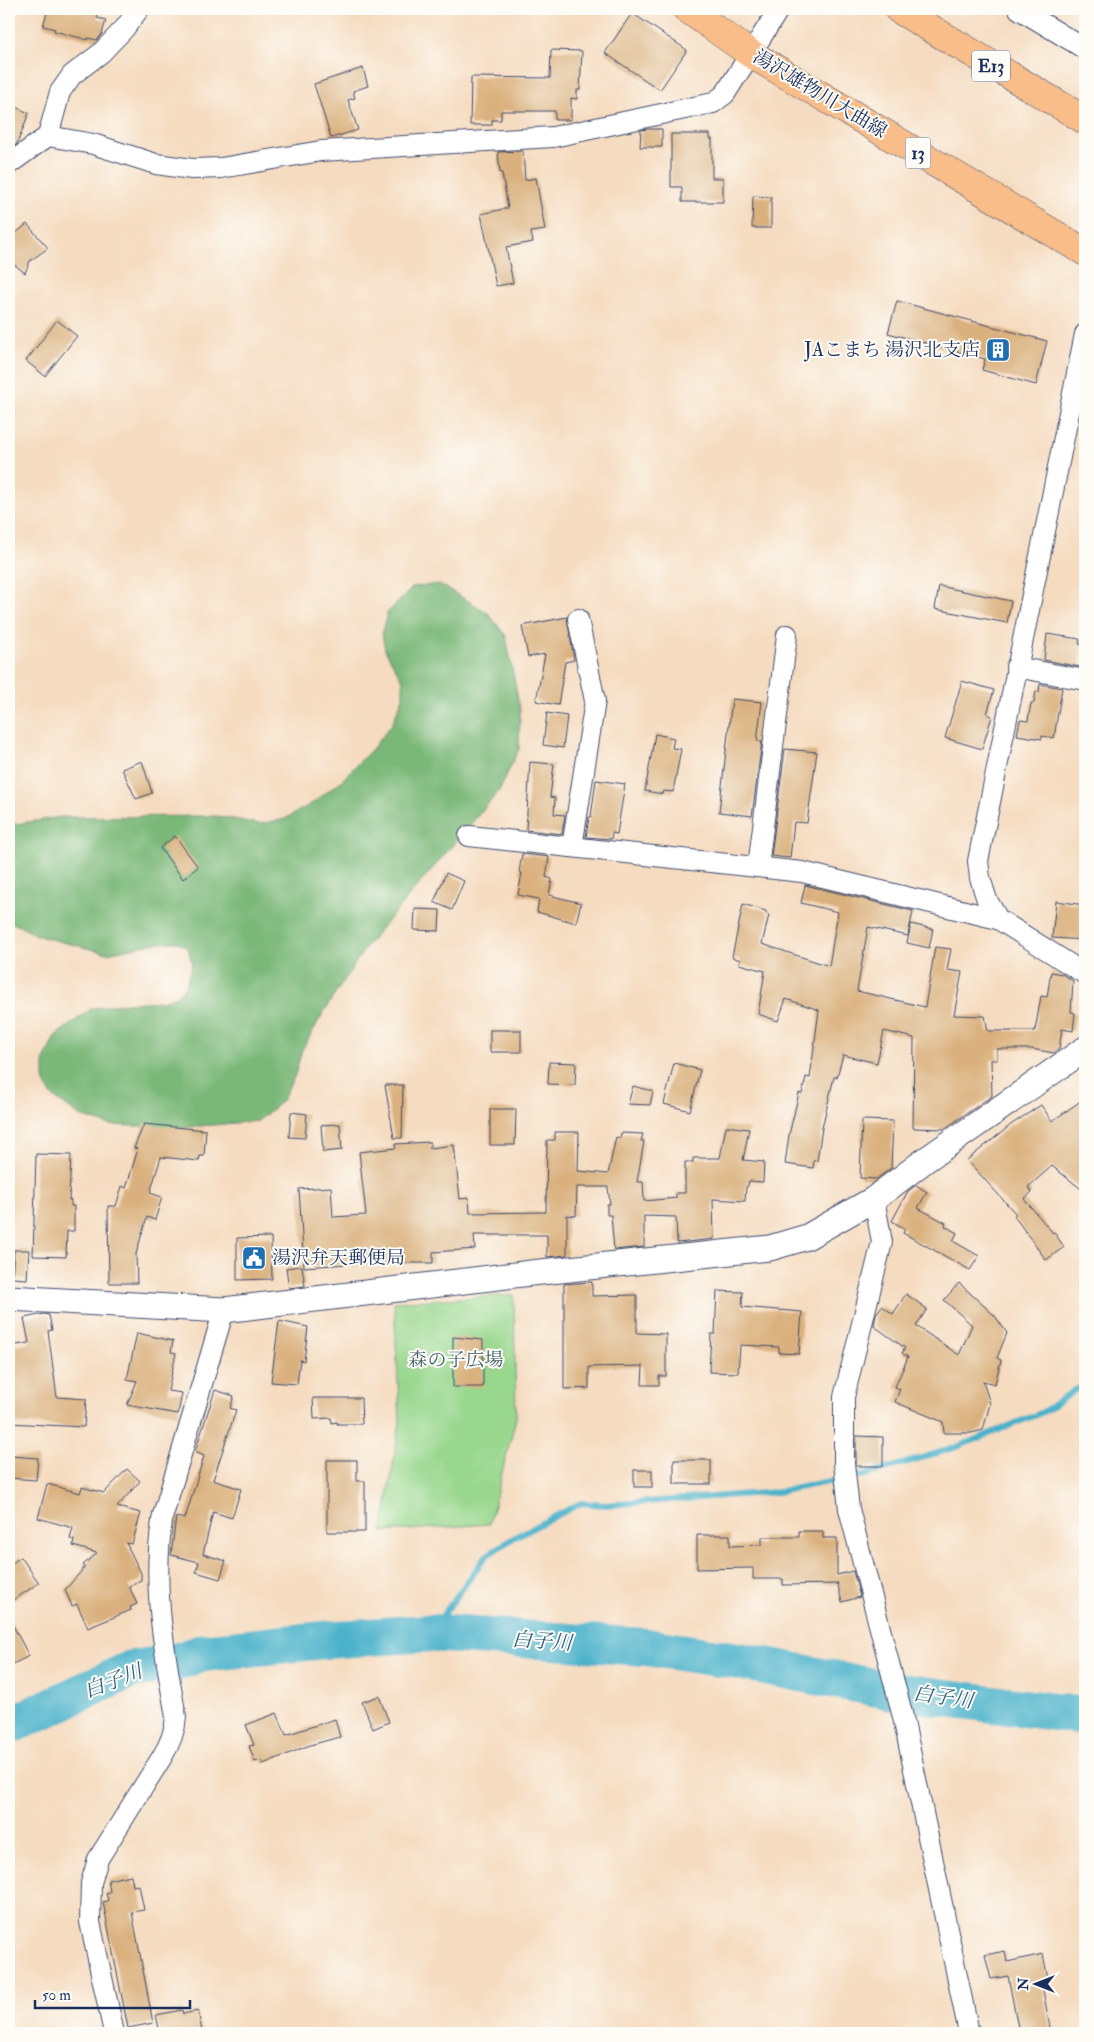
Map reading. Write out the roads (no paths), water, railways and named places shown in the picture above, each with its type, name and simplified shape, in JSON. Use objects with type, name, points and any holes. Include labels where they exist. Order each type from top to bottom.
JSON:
[{"type":"main road","name":"湯沢雄物川大曲線","points":[[687,9],[751,54],[1085,252]]},
{"type":"main road","name":"E13","points":[[898,9],[1085,120]]},
{"type":"street","points":[[9,164],[48,136],[60,92],[72,75],[101,53],[124,28],[138,9]]},
{"type":"street","points":[[48,136],[74,139],[156,164],[192,169],[221,168],[321,151],[553,137],[714,103],[725,94],[779,9]]},
{"type":"street","points":[[1020,9],[1085,49]]},
{"type":"street","points":[[998,919],[987,900],[980,878],[978,861],[1085,334]]},
{"type":"street","points":[[572,847],[595,701],[578,619]]},
{"type":"street","points":[[758,867],[787,635]]},
{"type":"street","points":[[1016,668],[1085,680]]},
{"type":"street","points":[[469,836],[802,872],[998,919],[1085,974]]},
{"type":"street","points":[[9,1298],[224,1310],[531,1273],[770,1248],[807,1237],[874,1199],[924,1161],[1085,1049]]},
{"type":"street","points":[[874,1199],[882,1242],[844,1397],[844,1463],[849,1508],[903,1717],[969,2033]]},
{"type":"street","points":[[114,2033],[90,1922],[92,1883],[98,1859],[171,1742],[175,1728],[174,1705],[161,1637],[158,1545],[164,1515],[224,1310]]},
{"type":"waterway","points":[[430,1633],[486,1556],[515,1537],[581,1503],[606,1505],[777,1492],[869,1474],[957,1447],[1043,1412],[1085,1383]]},
{"type":"waterway","name":"白子川","points":[[9,1726],[132,1669],[173,1663],[202,1653],[324,1640],[430,1633],[646,1647],[745,1662],[893,1691],[1085,1716]]},
{"type":"place","name":"JAこまち 湯沢北支店","points":[[998,350]]},
{"type":"place","name":"湯沢弁天郵便局","points":[[254,1258]]},
{"type":"park label","name":"森の子広場","points":[[456,1360]]}]
